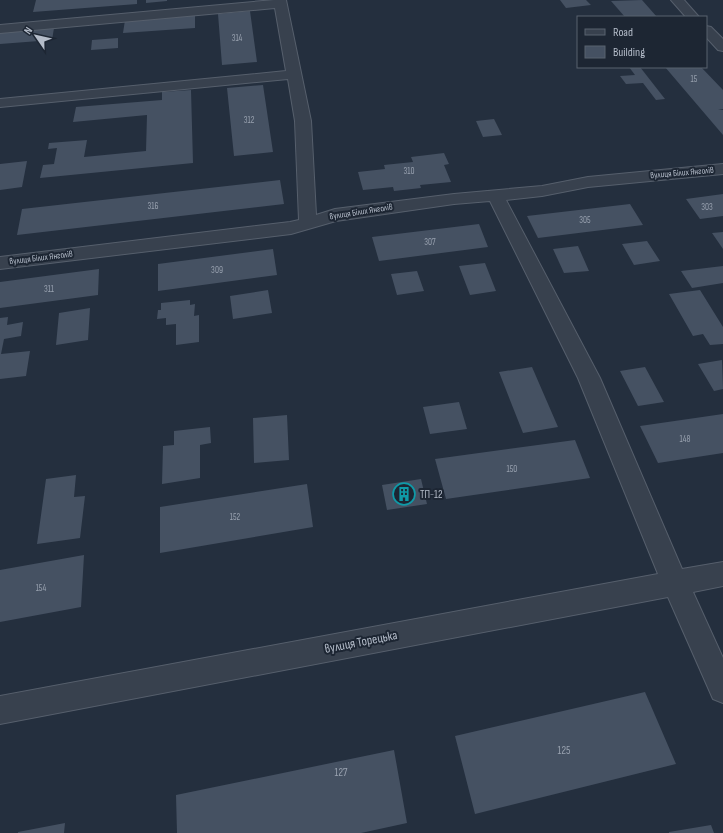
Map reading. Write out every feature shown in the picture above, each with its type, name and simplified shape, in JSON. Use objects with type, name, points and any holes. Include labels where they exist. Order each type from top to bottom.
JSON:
[{"type":"street","points":[[677,0],[693,16]]},
{"type":"street","points":[[0,29],[280,2],[303,121],[308,223]]},
{"type":"street","points":[[707,31],[723,47]]},
{"type":"street","points":[[0,103],[294,74]]},
{"type":"street","name":"вулиця Білих Янголів","points":[[0,263],[291,228],[335,215],[454,199],[542,191],[588,182],[723,170]]},
{"type":"street","points":[[495,195],[589,378],[675,583],[723,689]]},
{"type":"street","name":"вулиця Торецька","points":[[0,710],[723,574]]},
{"type":"building","points":[[36,0],[137,0],[137,4],[33,12]]},
{"type":"building","points":[[146,0],[167,0],[167,1],[146,3]]},
{"type":"building","points":[[560,0],[586,0],[591,5],[566,8]]},
{"type":"building","points":[[642,0],[656,16],[624,16],[611,1]]},
{"type":"building","points":[[250,11],[257,62],[222,65],[218,14]]},
{"type":"building","points":[[195,15],[195,28],[123,33],[125,20]]},
{"type":"building","points":[[54,28],[52,40],[0,44],[0,32]]},
{"type":"building","points":[[118,38],[118,48],[91,50],[92,40]]},
{"type":"building","points":[[630,68],[641,68],[665,99],[656,100],[643,83],[626,84],[620,76],[635,75]]},
{"type":"building","points":[[666,68],[702,68],[723,90],[723,109],[718,110],[723,110],[723,135]]},
{"type":"building","points":[[263,85],[273,152],[234,156],[227,88]]},
{"type":"building","points":[[191,90],[193,163],[40,178],[43,165],[54,164],[57,148],[48,149],[49,143],[87,140],[84,157],[146,151],[147,115],[73,122],[76,107],[162,100],[162,92]]},
{"type":"building","points":[[494,119],[502,135],[483,137],[476,121]]},
{"type":"building","points":[[444,153],[449,164],[444,165],[451,182],[420,185],[421,188],[394,191],[393,187],[363,190],[358,172],[385,169],[384,165],[413,162],[411,157]]},
{"type":"building","points":[[27,161],[22,187],[0,190],[0,164]]},
{"type":"building","points":[[280,180],[284,204],[17,235],[22,209]]},
{"type":"building","points":[[723,194],[723,216],[700,219],[686,199]]},
{"type":"building","points":[[630,204],[643,225],[538,238],[527,216]]},
{"type":"building","points":[[479,224],[488,247],[379,261],[372,237]]},
{"type":"building","points":[[723,232],[723,249],[712,233]]},
{"type":"building","points":[[647,241],[660,261],[634,265],[622,244]]},
{"type":"building","points":[[578,246],[589,271],[564,273],[553,249]]},
{"type":"building","points":[[273,249],[277,275],[158,291],[158,264]]},
{"type":"building","points":[[485,263],[496,291],[470,295],[459,266]]},
{"type":"building","points":[[723,266],[723,283],[692,288],[681,271]]},
{"type":"building","points":[[99,269],[98,295],[0,308],[0,282]]},
{"type":"building","points":[[417,271],[424,291],[397,295],[391,274]]},
{"type":"building","points":[[268,290],[272,313],[233,319],[230,296]]},
{"type":"building","points":[[700,290],[723,327],[723,344],[710,345],[703,334],[693,336],[669,294]]},
{"type":"building","points":[[190,300],[190,305],[195,304],[194,316],[199,315],[199,342],[176,345],[176,324],[166,325],[166,318],[157,319],[158,310],[161,310],[161,303]]},
{"type":"building","points":[[90,308],[88,340],[56,345],[59,313]]},
{"type":"building","points":[[8,317],[7,325],[23,322],[21,336],[4,339],[1,354],[30,351],[26,376],[0,379],[0,318]]},
{"type":"building","points":[[722,360],[723,389],[714,391],[698,364]]},
{"type":"building","points":[[532,367],[558,427],[523,433],[499,372]]},
{"type":"building","points":[[645,367],[664,402],[638,406],[620,371]]},
{"type":"building","points":[[459,402],[467,429],[430,434],[423,407]]},
{"type":"building","points":[[723,414],[723,453],[658,463],[640,426]]},
{"type":"building","points":[[287,415],[289,460],[254,463],[253,418]]},
{"type":"building","points":[[210,427],[211,443],[200,445],[200,478],[162,484],[163,446],[174,445],[174,431]]},
{"type":"building","points":[[575,440],[590,478],[446,499],[435,459]]},
{"type":"building","points":[[76,475],[74,497],[85,496],[80,538],[37,544],[46,479]]},
{"type":"building","name":"ТП-12","points":[[421,479],[427,504],[387,510],[382,485]]},
{"type":"building","points":[[307,484],[313,527],[160,553],[160,507]]},
{"type":"building","points":[[84,555],[81,607],[0,622],[0,570]]},
{"type":"building","points":[[645,692],[676,764],[475,814],[455,736]]},
{"type":"building","points":[[394,750],[407,823],[361,833],[177,833],[176,795]]},
{"type":"building","points":[[65,823],[64,833],[18,833],[18,832]]},
{"type":"building","points":[[711,825],[714,833],[669,833],[669,832]]},
{"type":"place","name":"ТП-12","points":[[404,494]]}]
